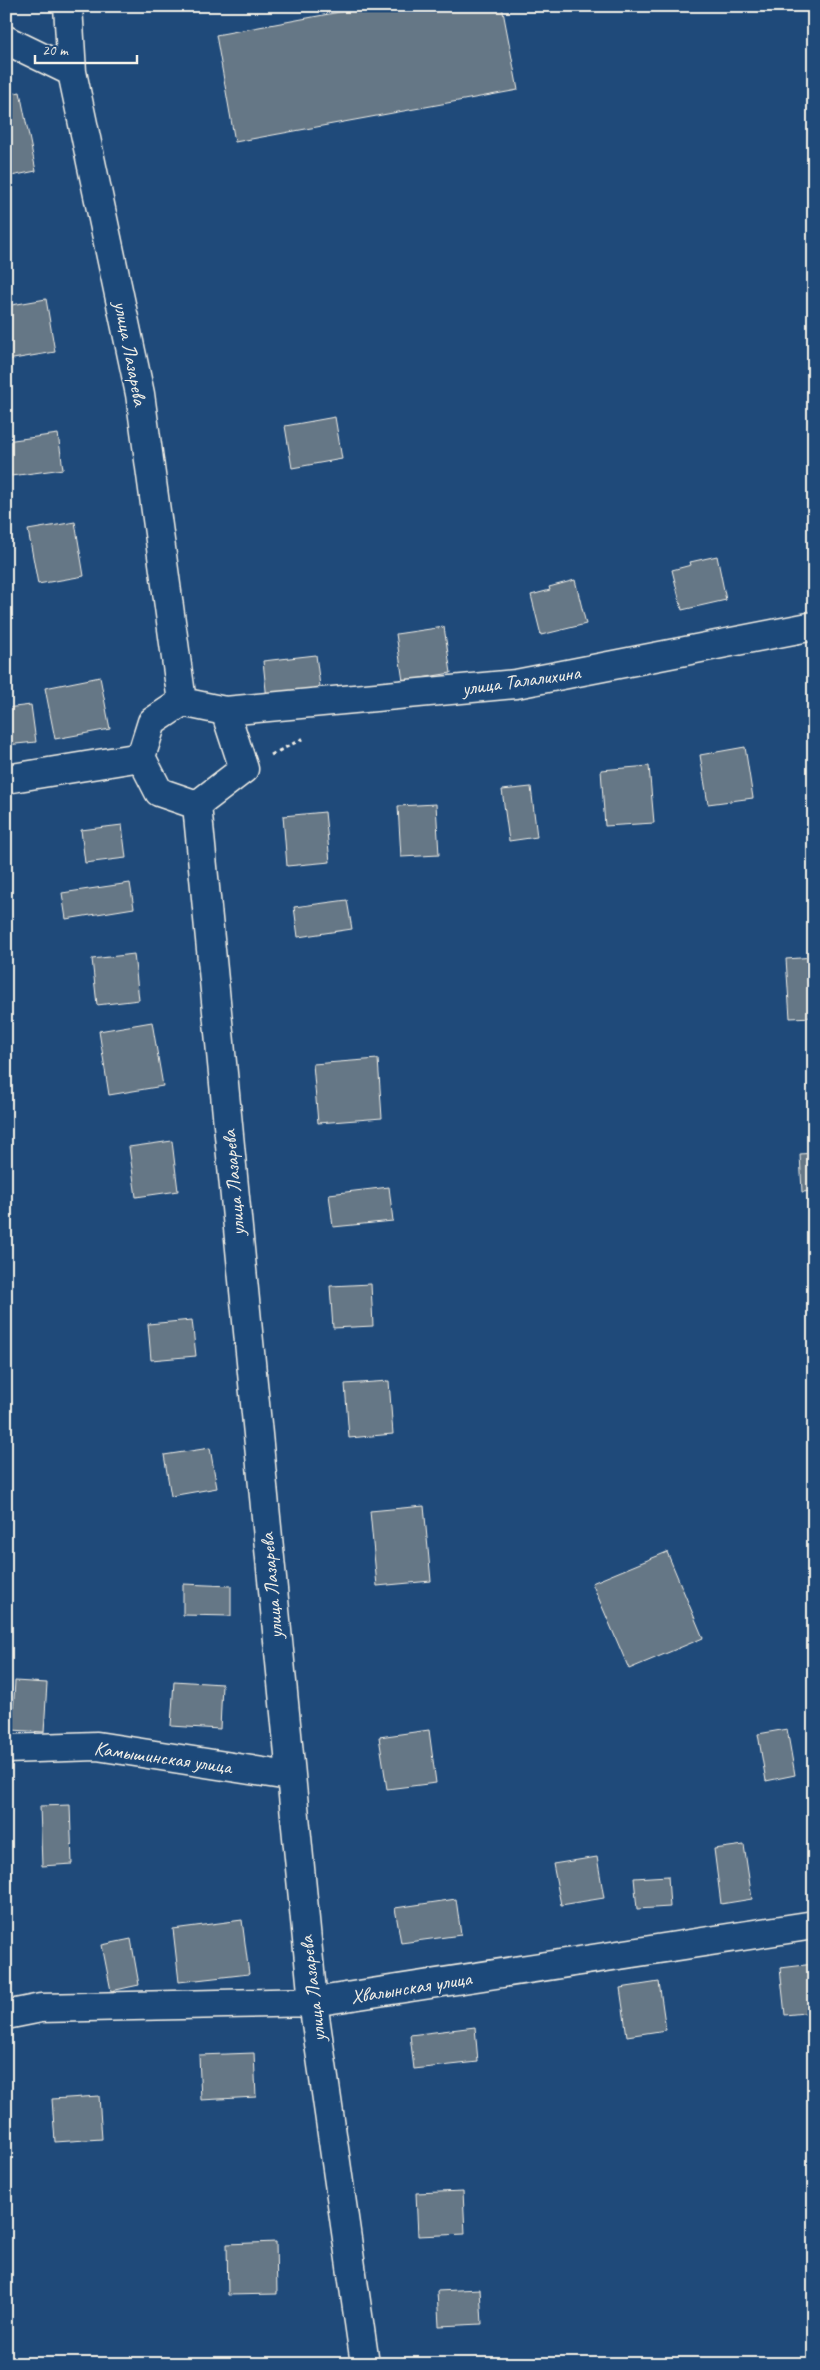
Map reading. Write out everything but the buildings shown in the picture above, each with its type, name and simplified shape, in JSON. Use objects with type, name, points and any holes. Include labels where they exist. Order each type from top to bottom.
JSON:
[{"type":"street","name":"улица Лазарева","points":[[68,6],[72,72],[140,394],[182,702]]},
{"type":"street","points":[[6,40],[72,72]]},
{"type":"street","name":"улица Талалихина","points":[[226,711],[516,684],[814,626]]},
{"type":"street","points":[[182,702],[226,711],[244,768],[197,805],[159,792],[142,757],[152,722],[182,702]]},
{"type":"street","points":[[6,780],[142,757]]},
{"type":"street","name":"улица Лазарева","points":[[197,805],[289,1776],[313,2002],[365,2364]]},
{"type":"street","name":"Камышинская улица","points":[[6,1750],[97,1746],[289,1776]]},
{"type":"street","name":"Хвалынская улица","points":[[6,2015],[41,2008],[313,2002],[814,1925]]}]
